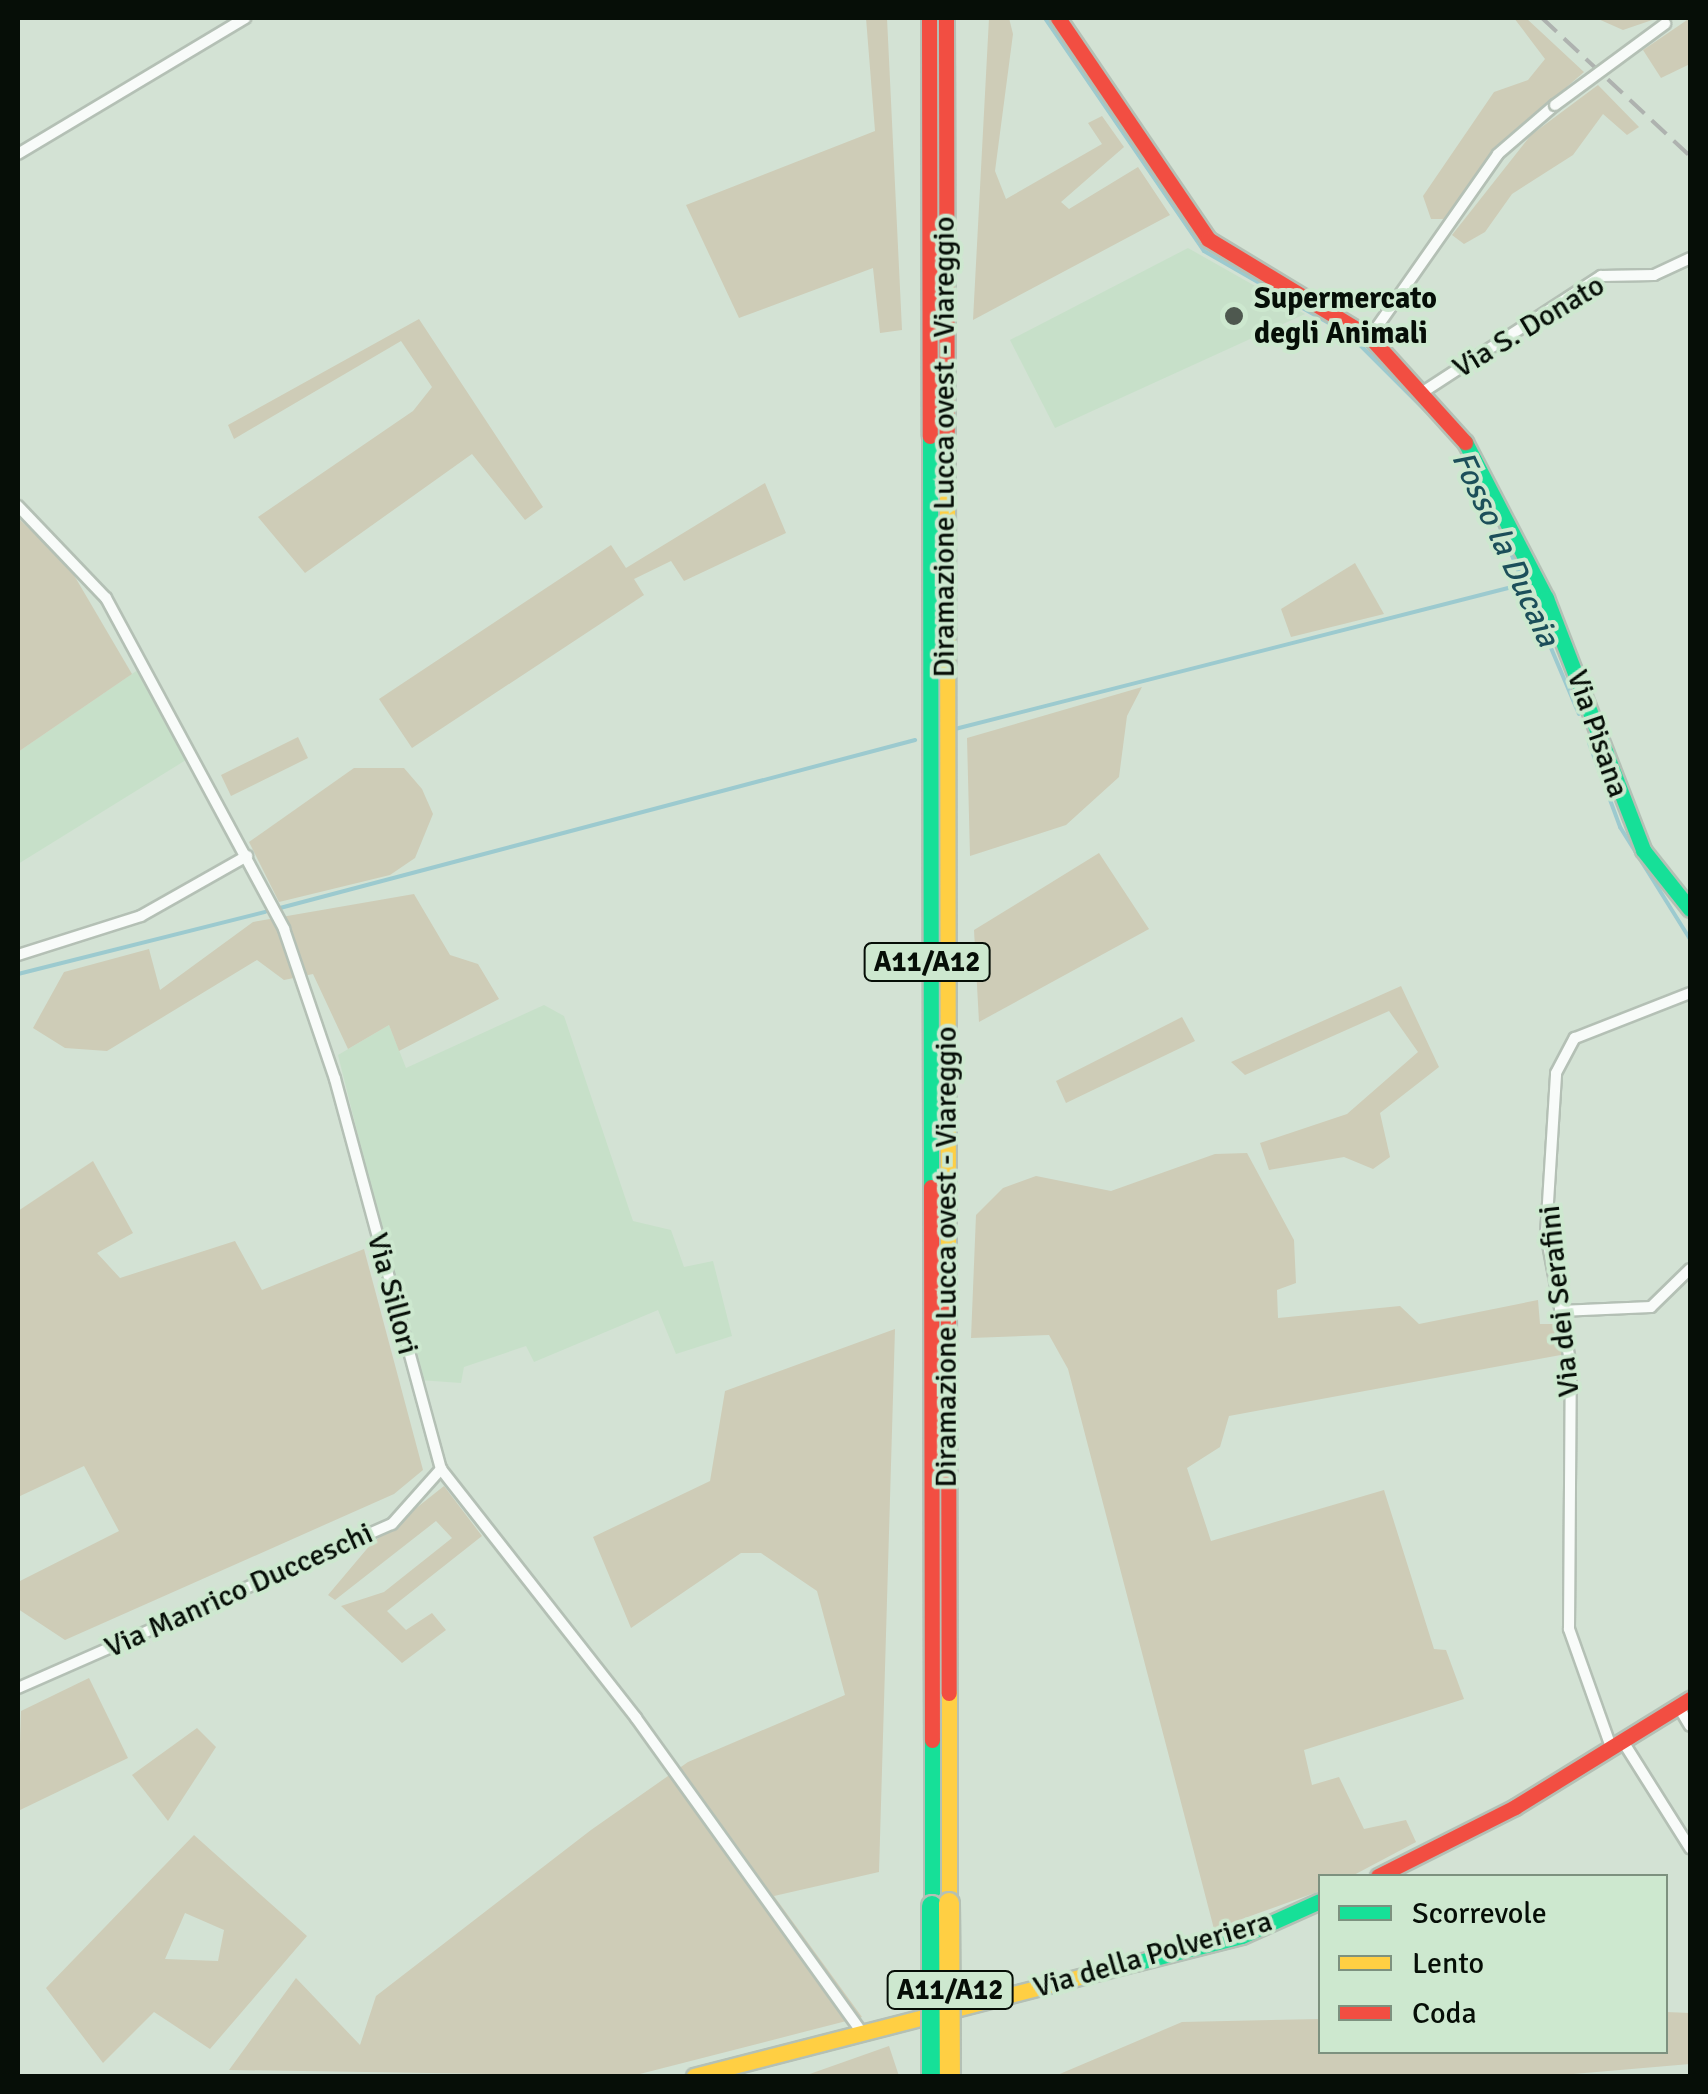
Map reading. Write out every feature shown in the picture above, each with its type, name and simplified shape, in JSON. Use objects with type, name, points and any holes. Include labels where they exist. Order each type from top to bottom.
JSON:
[{"type":"main road","name":"Diramazione Lucca ovest - Viareggio","points":[[929,18],[941,1905],[950,2076]]},
{"type":"main road","name":"Diramazione Lucca ovest - Viareggio","points":[[932,2076],[941,1905],[946,18]]},
{"type":"main road","name":"Via Pisana","points":[[1058,18],[1208,239],[1370,338],[1426,390],[1495,488],[1586,695],[1623,807],[1690,909]]},
{"type":"main road","points":[[1382,1874],[1684,1702]]},
{"type":"main road","name":"Via della Polveriera","points":[[694,2076],[1242,1936],[1318,1903]]},
{"type":"street","points":[[18,154],[245,18]]},
{"type":"street","points":[[1370,338],[1498,154],[1555,105],[1670,21]]},
{"type":"street","name":"Via S. Donato","points":[[1426,390],[1600,276],[1654,275],[1690,258]]},
{"type":"street","name":"Via Sillori","points":[[18,506],[106,598],[247,856],[293,952],[335,1079],[441,1469],[636,1718],[862,2032]]},
{"type":"street","points":[[18,955],[141,916],[247,856]]},
{"type":"street","name":"Via dei Serafini","points":[[1690,993],[1575,1038],[1562,1053],[1546,1234],[1572,1366],[1569,1629],[1616,1744],[1690,1848]]},
{"type":"street","points":[[1560,1310],[1652,1307],[1690,1269]]},
{"type":"street","name":"Via Manrico Ducceschi","points":[[18,1688],[392,1524],[441,1469]]},
{"type":"street","points":[[1684,1702],[1690,1726]]},
{"type":"shaded area","points":[[866,18],[887,18],[902,330],[880,333],[873,268],[739,318],[686,205],[875,131]]},
{"type":"shaded area","points":[[989,18],[1009,18],[1013,34],[995,171],[1006,199],[1102,144],[1088,123],[1102,116],[1124,147],[1061,202],[1069,209],[1138,167],[1170,215],[973,320]]},
{"type":"shaded area","points":[[1514,18],[1526,18],[1584,72],[1490,154],[1444,219],[1431,219],[1423,196],[1494,92],[1528,80],[1545,59]]},
{"type":"shaded area","points":[[1596,18],[1658,18],[1623,30]]},
{"type":"shaded area","points":[[1690,18],[1690,64],[1661,78],[1643,50]]},
{"type":"shaded area","points":[[1598,85],[1639,127],[1627,135],[1603,114],[1573,155],[1512,194],[1485,232],[1464,244],[1452,235],[1531,135]]},
{"type":"shaded area","points":[[1188,248],[1305,314],[1055,428],[1010,340]]},
{"type":"shaded area","points":[[419,319],[543,507],[525,520],[472,454],[305,573],[258,517],[413,411],[432,387],[401,341],[234,439],[228,425]]},
{"type":"shaded area","points":[[765,483],[786,533],[684,581],[671,561],[634,579],[644,595],[412,748],[379,699],[611,545],[626,568]]},
{"type":"shaded area","points":[[18,518],[68,565],[132,674],[18,752]]},
{"type":"shaded area","points":[[1355,563],[1384,614],[1291,637],[1281,609]]},
{"type":"shaded area","points":[[145,665],[194,755],[18,864],[18,752]]},
{"type":"shaded area","points":[[1142,687],[1127,716],[1119,777],[1066,825],[970,856],[967,738]]},
{"type":"shaded area","points":[[298,737],[308,758],[231,796],[221,775]]},
{"type":"shaded area","points":[[354,768],[404,768],[422,789],[433,814],[415,858],[390,875],[279,902],[249,842]]},
{"type":"shaded area","points":[[1099,853],[1149,929],[979,1022],[974,930]]},
{"type":"shaded area","points":[[414,894],[450,955],[478,964],[499,999],[399,1051],[389,1025],[348,1049],[313,974],[284,980],[257,960],[107,1051],[65,1048],[33,1028],[64,972],[149,949],[160,990],[253,922]]},
{"type":"shaded area","points":[[1401,986],[1439,1067],[1380,1113],[1390,1157],[1373,1169],[1344,1157],[1269,1170],[1260,1143],[1347,1114],[1418,1052],[1389,1011],[1245,1075],[1231,1062]]},
{"type":"shaded area","points":[[544,1005],[564,1016],[633,1221],[671,1230],[684,1267],[713,1261],[732,1336],[676,1354],[658,1310],[534,1362],[526,1346],[464,1367],[461,1383],[419,1380],[338,1055],[389,1025],[406,1068]]},
{"type":"shaded area","points":[[1182,1017],[1195,1041],[1066,1103],[1056,1081]]},
{"type":"shaded area","points":[[1247,1153],[1294,1240],[1296,1283],[1277,1290],[1278,1318],[1400,1306],[1419,1324],[1538,1300],[1540,1324],[1560,1324],[1566,1354],[1229,1416],[1220,1447],[1187,1468],[1211,1541],[1384,1490],[1434,1649],[1446,1650],[1464,1699],[1304,1750],[1312,1785],[1339,1777],[1364,1829],[1406,1820],[1416,1842],[1356,1874],[1318,1874],[1318,1892],[1214,1929],[1068,1369],[1049,1335],[971,1338],[976,1215],[1003,1188],[1036,1176],[1111,1191],[1215,1154]]},
{"type":"shaded area","points":[[93,1161],[133,1233],[97,1253],[120,1278],[235,1241],[262,1290],[364,1249],[423,1470],[394,1494],[65,1640],[18,1609],[18,1582],[119,1531],[84,1466],[18,1497],[18,1211]]},
{"type":"shaded area","points":[[895,1329],[879,1872],[774,1896],[862,2017],[632,2076],[229,2070],[296,1978],[360,2045],[376,1996],[591,1830],[688,1762],[845,1695],[817,1591],[761,1553],[741,1553],[631,1628],[593,1537],[710,1481],[725,1391]]},
{"type":"shaded area","points":[[444,1486],[482,1536],[387,1611],[406,1630],[432,1613],[446,1630],[402,1663],[341,1606],[384,1592],[452,1538],[436,1521],[335,1600],[328,1595],[371,1544]]},
{"type":"shaded area","points":[[89,1678],[128,1758],[18,1811],[21,1711]]},
{"type":"shaded area","points":[[197,1728],[216,1747],[168,1821],[132,1775]]},
{"type":"shaded area","points":[[194,1835],[307,1936],[210,2049],[154,2012],[103,2063],[46,1988]],"holes":[[[185,1913],[224,1930],[218,1961],[165,1959]]]},
{"type":"shaded area","points":[[1668,2012],[1690,2013],[1690,2064],[1550,2076],[1055,2076],[1182,2022],[1318,2019],[1318,2054],[1668,2054]]},
{"type":"shaded area","points":[[889,2046],[899,2076],[804,2076]]},
{"type":"waterway","name":"Fosso la Ducaia","points":[[1045,18],[1204,251],[1351,336],[1458,443]]},
{"type":"waterway","name":"Fosso la Ducaia","points":[[1494,513],[1579,714]]},
{"type":"waterway","points":[[955,729],[1524,584]]},
{"type":"waterway","points":[[280,908],[915,740]]},
{"type":"waterway","name":"Fosso la Ducaia","points":[[1589,743],[1620,827],[1690,939]]},
{"type":"waterway","points":[[18,974],[265,912]]},
{"type":"railway","points":[[1542,18],[1690,156]]},
{"type":"traffic: fast","points":[[930,436],[931,1187]]},
{"type":"traffic: fast","points":[[1465,442],[1546,598],[1643,850],[1690,909]]},
{"type":"traffic: fast","points":[[932,1740],[932,1906]]},
{"type":"traffic: fast","points":[[1135,1963],[1242,1936],[1318,1902]]},
{"type":"traffic: fast","points":[[932,1906],[932,2076]]},
{"type":"traffic: slow","points":[[947,479],[948,1304]]},
{"type":"traffic: slow","points":[[949,1693],[949,1903]]},
{"type":"traffic: slow","points":[[949,1903],[950,2076]]},
{"type":"traffic: slow","points":[[694,2076],[1135,1963]]},
{"type":"traffic: jam","points":[[929,18],[930,436]]},
{"type":"traffic: jam","points":[[946,18],[947,479]]},
{"type":"traffic: jam","points":[[1058,18],[1208,239],[1370,337],[1465,442]]},
{"type":"traffic: jam","points":[[931,1187],[932,1740]]},
{"type":"traffic: jam","points":[[948,1304],[949,1693]]},
{"type":"traffic: jam","points":[[1382,1874],[1515,1807],[1690,1699]]},
{"type":"place","name":"Supermercato degli Animali","points":[[1234,316]]}]
